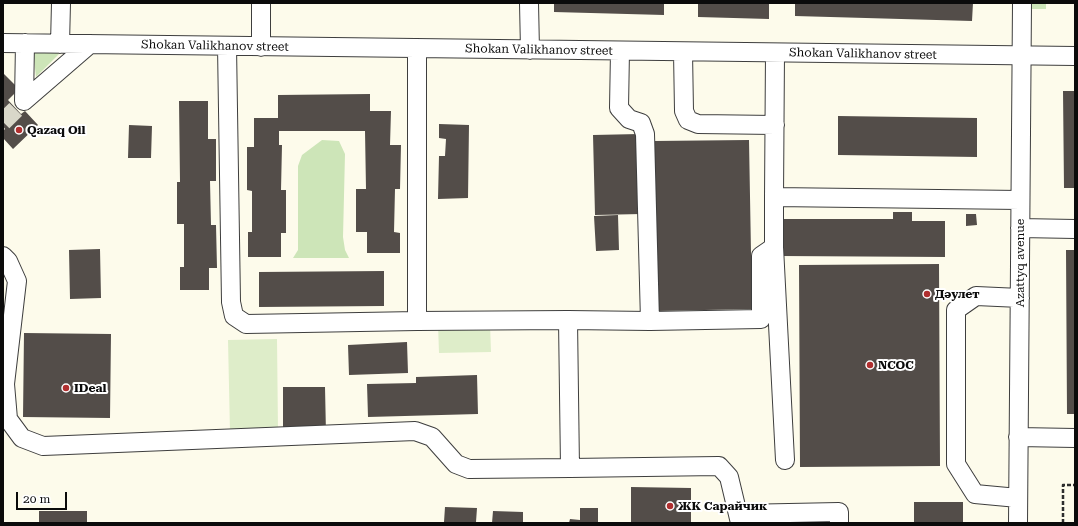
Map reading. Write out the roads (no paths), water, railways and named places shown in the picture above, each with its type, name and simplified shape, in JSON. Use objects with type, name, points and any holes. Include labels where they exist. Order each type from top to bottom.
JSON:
[{"type":"street","points":[[60,44],[61,3]]},
{"type":"street","points":[[261,3],[261,46]]},
{"type":"street","points":[[529,3],[530,50]]},
{"type":"street","name":"Azattyq avenue","points":[[1018,523],[1022,3]]},
{"type":"street","name":"Shokan Valikhanov street","points":[[3,43],[1075,56]]},
{"type":"street","points":[[25,43],[24,102],[90,44]]},
{"type":"street","points":[[228,46],[231,302],[234,316],[246,324],[417,321],[650,321],[761,319],[761,256],[774,247]]},
{"type":"street","points":[[417,48],[417,321]]},
{"type":"street","points":[[620,51],[619,108],[629,119],[641,122],[645,134],[650,321]]},
{"type":"street","points":[[683,52],[684,111],[688,120],[698,124],[775,125]]},
{"type":"street","points":[[775,53],[774,247],[785,460]]},
{"type":"street","points":[[774,197],[1020,200]]},
{"type":"street","points":[[1020,228],[1075,229]]},
{"type":"street","points":[[3,256],[8,261],[17,281],[5,384],[8,419],[22,438],[43,446],[414,431],[432,437],[456,464],[469,469],[719,466],[728,477],[740,518],[839,512],[839,523]]},
{"type":"street","points":[[1018,498],[975,494],[956,464],[956,310],[976,296],[1020,298]]},
{"type":"street","points":[[568,320],[570,468]]},
{"type":"street","points":[[1018,437],[1075,438]]},
{"type":"tunnel","points":[[3,122],[24,101]]},
{"type":"place","name":"Qazaq Oil","points":[[19,130]]},
{"type":"place","name":"Дәулет","points":[[927,294]]},
{"type":"place","name":"NCOC","points":[[870,365]]},
{"type":"place","name":"IDeal","points":[[66,388]]},
{"type":"place","name":"ЖК Сарайчик","points":[[670,506]]}]
